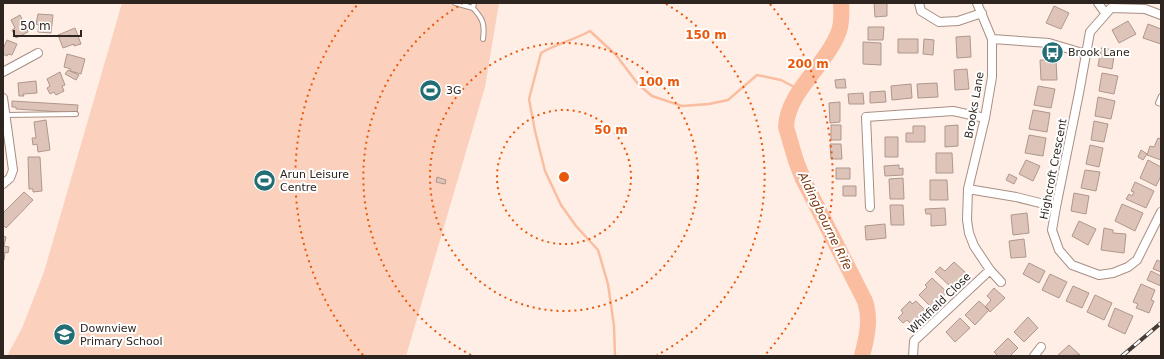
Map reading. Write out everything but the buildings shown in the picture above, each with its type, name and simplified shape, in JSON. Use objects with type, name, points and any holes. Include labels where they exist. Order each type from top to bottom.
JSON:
[{"type":"street","points":[[919,3],[921,12],[939,22],[958,21],[982,13]]},
{"type":"street","name":"Brooks Lane","points":[[977,3],[992,39],[992,77],[985,118],[968,190],[967,220],[969,233],[974,246],[990,270],[1001,282]]},
{"type":"street","points":[[1098,3],[1106,14],[1111,8],[1146,10],[1161,15]]},
{"type":"street","name":"Highcroft Crescent","points":[[1106,14],[1090,32],[1052,230],[1059,250],[1072,264],[1098,275],[1113,273],[1128,268],[1137,260],[1161,212]]},
{"type":"street","points":[[992,39],[1049,43],[1086,54]]},
{"type":"street","points":[[3,72],[38,53]]},
{"type":"street","points":[[3,98],[13,170],[10,178],[3,184]]},
{"type":"street","points":[[870,207],[866,118],[953,111],[985,118]]},
{"type":"street","points":[[968,190],[1016,197],[1056,207]]},
{"type":"street","name":"Whitfield Close","points":[[913,356],[914,341],[990,270]]},
{"type":"street","points":[[1034,356],[1041,348]]},
{"type":"lane","points":[[455,3],[474,5],[485,27],[483,39]]},
{"type":"lane","points":[[1161,96],[1158,102],[1161,104]]},
{"type":"lane","points":[[6,115],[76,114]]},
{"type":"shaded area","name":"Arun Leisure Centre","points":[[122,3],[499,3],[485,87],[406,356],[7,356],[22,328],[44,272]]},
{"type":"waterway","name":"Aldingbourne Rife","points":[[841,3],[842,12],[840,28],[837,36],[824,59],[799,91],[788,115],[786,127],[803,179],[865,301],[868,321],[867,335],[862,356]]},
{"type":"waterway","points":[[615,356],[614,326],[608,284],[598,250],[576,226],[561,205],[545,171],[535,131],[529,99],[541,53],[590,31],[616,55],[638,84],[652,96],[682,106],[709,104],[728,100],[757,75],[781,80],[800,90]]},
{"type":"railway","points":[[1122,356],[1161,323]]},
{"type":"place","name":"Brook Lane","points":[[1052,52]]},
{"type":"place","name":"3G","points":[[430,90]]},
{"type":"place","name":"Arun Leisure Centre","points":[[265,180]]},
{"type":"place","name":"Downview Primary School","points":[[64,334]]}]
